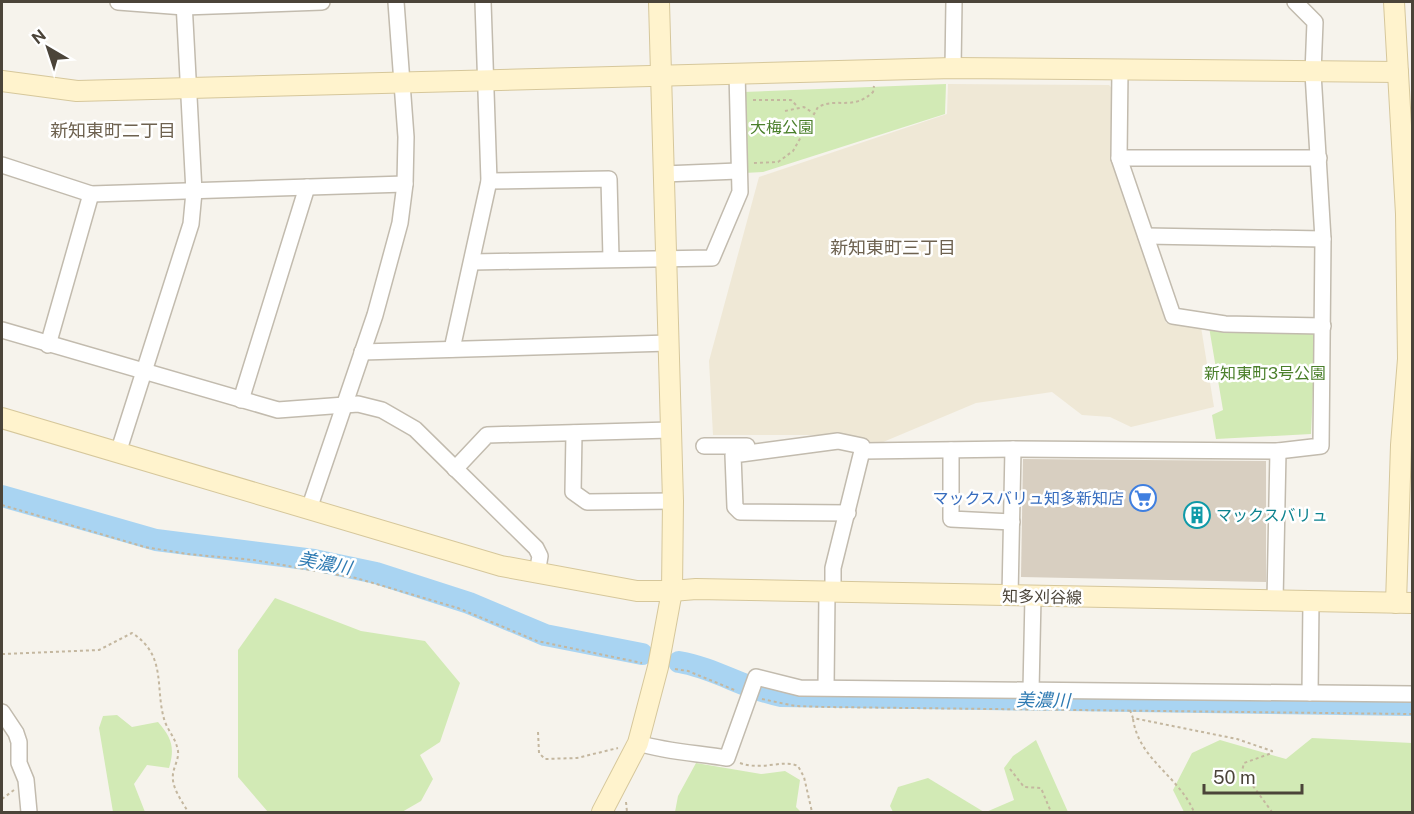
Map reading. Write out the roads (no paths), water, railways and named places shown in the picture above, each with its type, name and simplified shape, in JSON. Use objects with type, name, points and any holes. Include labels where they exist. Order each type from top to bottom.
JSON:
[{"type":"street","points":[[118,2],[184,4],[322,2]]},
{"type":"street","points":[[309,509],[346,405],[400,223],[405,184],[406,126],[396,2]]},
{"type":"street","points":[[452,350],[489,181],[488,82],[483,2]]},
{"type":"street","points":[[602,813],[635,749],[658,667],[672,591],[673,501],[659,2]]},
{"type":"street","points":[[953,68],[954,2]]},
{"type":"street","points":[[862,451],[1012,449],[1278,452],[1321,446],[1323,238],[1320,158],[1313,73],[1315,22],[1295,2]]},
{"type":"street","points":[[1394,2],[1405,71],[1409,295],[1405,603]]},
{"type":"street","points":[[118,453],[191,224],[194,192],[191,88],[184,4]]},
{"type":"street","points":[[2,81],[77,91],[953,68],[1313,73],[1405,71]]},
{"type":"street","points":[[1120,70],[1119,158],[1173,316],[1225,324],[1323,326]]},
{"type":"street","points":[[472,262],[666,256],[712,258],[740,192],[737,72]]},
{"type":"street","points":[[1119,158],[1320,158]]},
{"type":"street","points":[[2,165],[91,194],[405,184]]},
{"type":"street","points":[[664,174],[738,167]]},
{"type":"street","points":[[489,181],[609,178],[611,258]]},
{"type":"street","points":[[241,400],[307,187]]},
{"type":"street","points":[[48,345],[91,194]]},
{"type":"street","points":[[1146,236],[1323,238]]},
{"type":"street","points":[[2,330],[278,410],[346,405],[371,406],[400,419],[415,429],[536,548],[540,556],[537,574]]},
{"type":"street","points":[[362,352],[669,343]]},
{"type":"street","name":"知多刈谷線","points":[[2,418],[459,555],[537,574],[637,591],[696,589],[1405,603]]},
{"type":"street","points":[[455,470],[487,435],[670,430]]},
{"type":"street","points":[[574,433],[573,492],[587,502],[673,501]]},
{"type":"street","points":[[826,687],[833,568],[848,513],[862,446],[838,441],[733,454],[735,507],[740,512],[848,513]]},
{"type":"street","points":[[704,446],[754,446],[756,450]]},
{"type":"street","points":[[1010,596],[1012,449]]},
{"type":"street","points":[[951,450],[951,519],[1012,522]]},
{"type":"street","points":[[1275,601],[1278,452]]},
{"type":"street","points":[[1031,690],[1033,597]]},
{"type":"street","points":[[1310,693],[1311,601]]},
{"type":"street","points":[[635,749],[688,751],[727,758],[756,677],[786,686],[1413,694]]},
{"type":"street","points":[[2,712],[16,733],[19,742],[19,763],[26,780],[29,813]]},
{"type":"waterway","name":"美濃川","points":[[2,496],[156,540],[314,560],[376,573],[469,603],[545,635],[642,654]]},
{"type":"waterway","name":"美濃川","points":[[679,662],[781,696],[1412,705]]},
{"type":"place","name":"マックスバリュ知多新知店","points":[[1143,498]]},
{"type":"place","name":"マックスバリュ","points":[[1197,515]]},
{"type":"district","name":"新知東町二丁目","points":[[113,130]]},
{"type":"district","name":"新知東町三丁目","points":[[893,247]]},
{"type":"park label","name":"大梅公園","points":[[782,127]]},
{"type":"park label","name":"新知東町3号公園","points":[[1265,373]]}]
